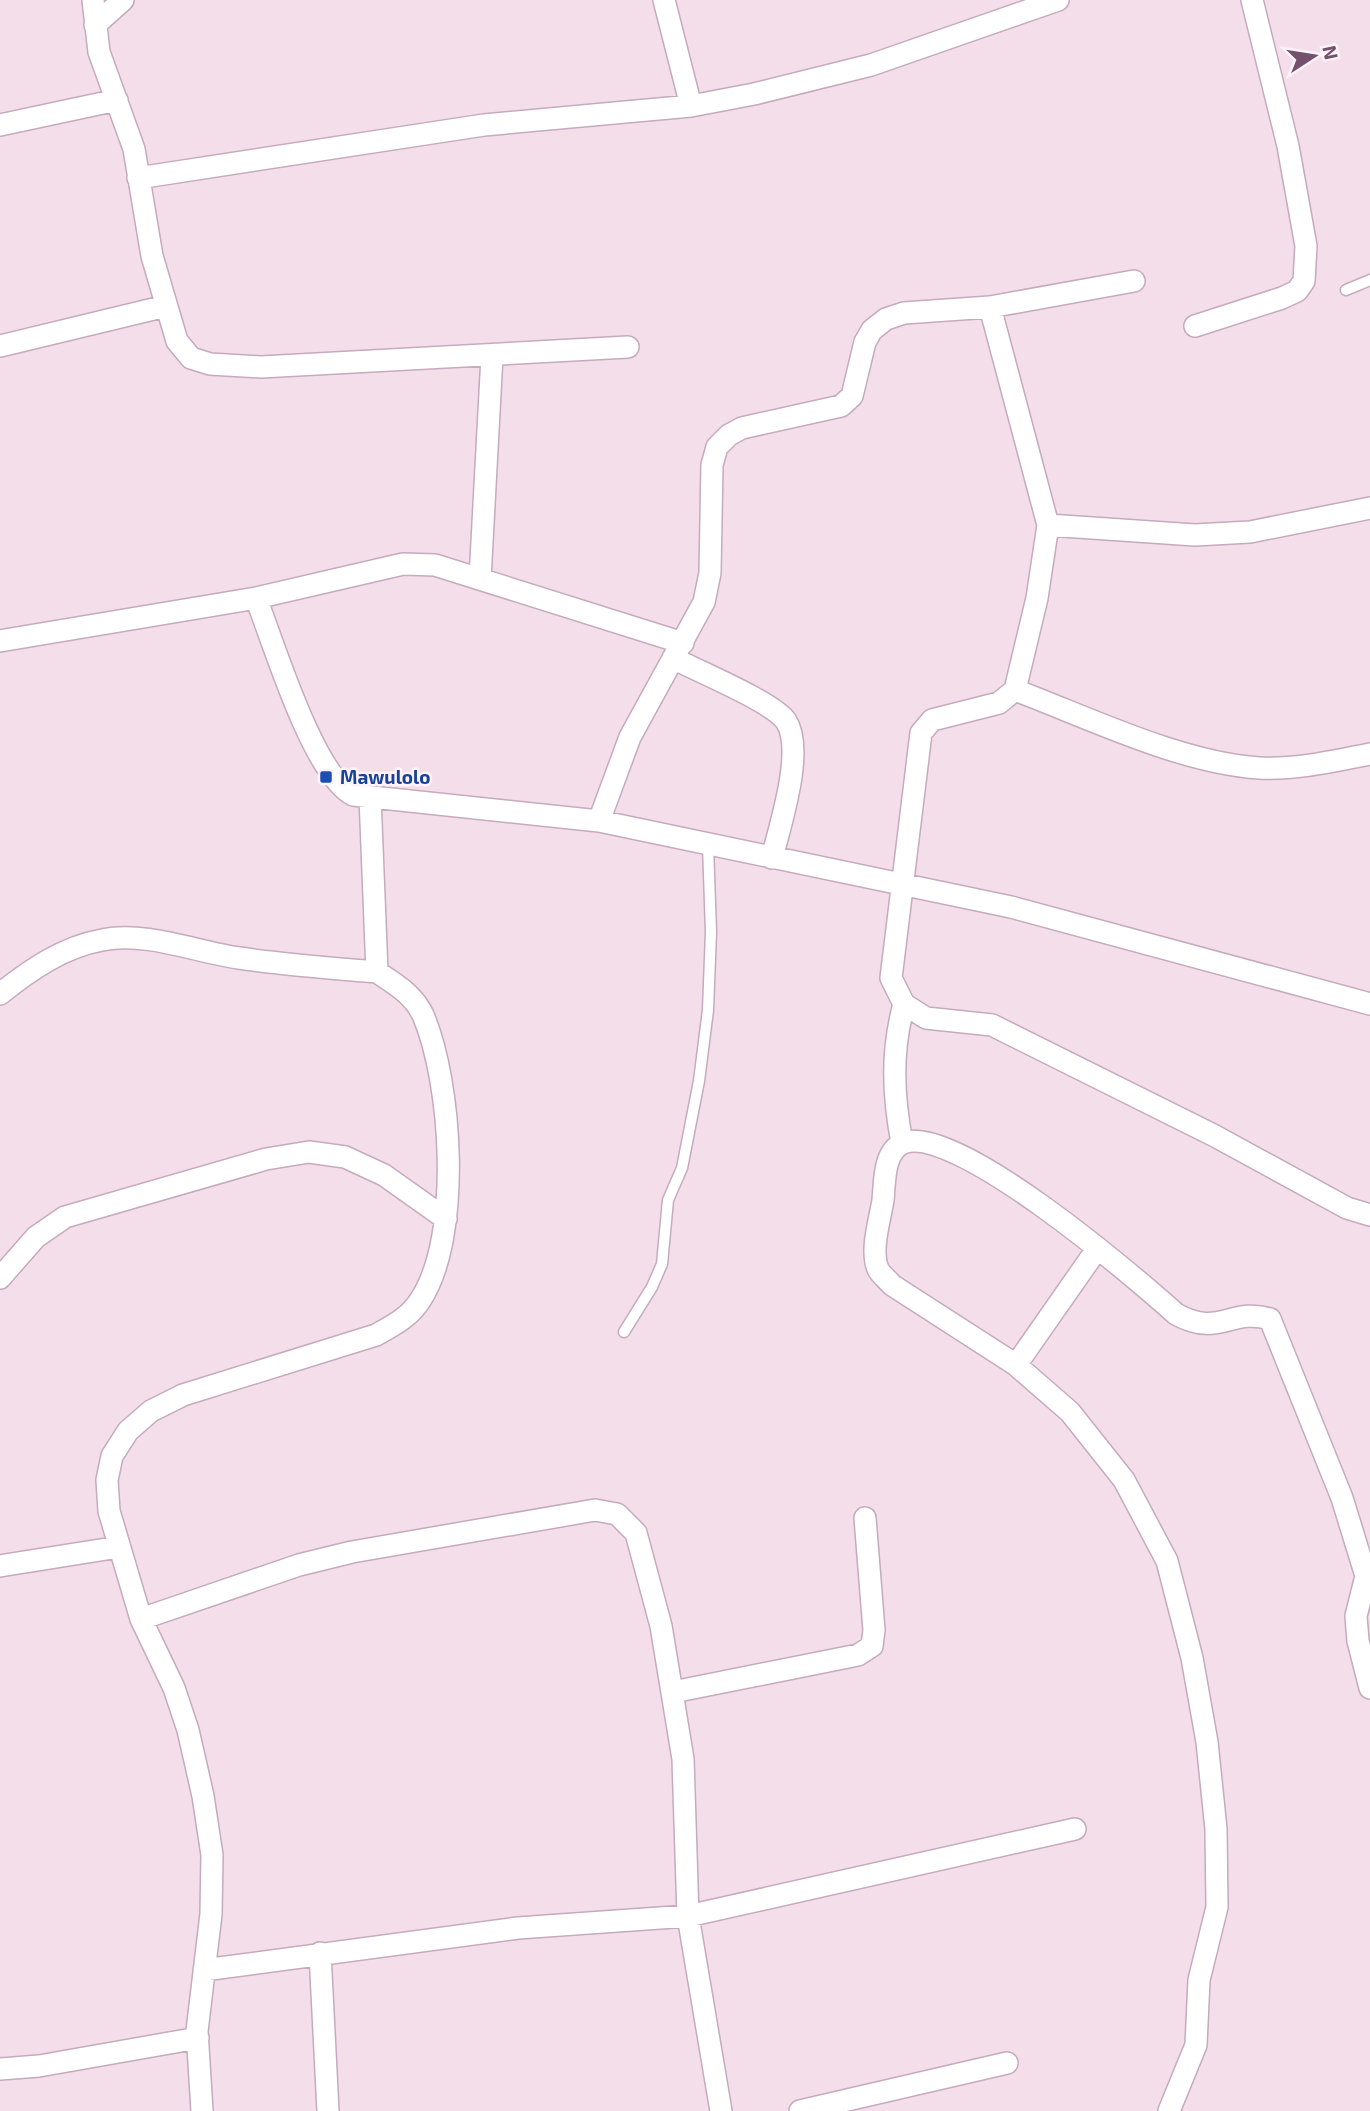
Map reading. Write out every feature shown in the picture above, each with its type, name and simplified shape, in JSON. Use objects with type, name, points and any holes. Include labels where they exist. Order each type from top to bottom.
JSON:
[{"type":"street","points":[[93,0],[99,52],[134,149],[152,256],[177,341],[191,358],[210,364],[261,367],[628,347]]},
{"type":"street","points":[[95,24],[123,0]]},
{"type":"street","points":[[664,0],[691,106]]},
{"type":"street","points":[[138,178],[484,125],[691,106],[754,94],[858,68],[1058,0]]},
{"type":"street","points":[[1195,326],[1282,298],[1297,291],[1304,281],[1306,246],[1288,146],[1252,0]]},
{"type":"street","points":[[0,125],[117,100]]},
{"type":"street","points":[[599,821],[630,737],[705,602],[710,573],[712,465],[717,447],[729,435],[742,428],[841,406],[852,396],[865,342],[872,330],[886,319],[904,313],[990,307],[1134,281]]},
{"type":"street","points":[[0,346],[166,306]]},
{"type":"street","points":[[990,307],[1048,525],[1037,598],[1015,690],[999,703],[932,720],[922,733],[894,936],[891,978],[904,1004],[926,1018],[992,1025],[1215,1136],[1347,1209],[1370,1216]]},
{"type":"street","points":[[480,579],[492,356]]},
{"type":"street","points":[[1048,525],[1195,535],[1250,532],[1370,508]]},
{"type":"street","points":[[0,641],[256,598],[402,564],[435,565],[678,651],[765,704],[786,721],[792,747],[790,779],[772,858]]},
{"type":"street","points":[[256,598],[318,756],[344,790],[370,797],[599,821],[903,884],[1011,907],[1370,1004]]},
{"type":"street","points":[[1015,690],[1197,758],[1260,768],[1315,765],[1370,754]]},
{"type":"street","points":[[370,797],[377,972]]},
{"type":"street","points":[[0,994],[41,964],[71,948],[104,939],[139,939],[248,960],[377,972],[405,990],[422,1014],[433,1047],[447,1130],[449,1169],[446,1219],[422,1298],[404,1320],[376,1335],[183,1395],[151,1411],[128,1430],[112,1456],[107,1480],[109,1511],[141,1619],[174,1688],[203,1796],[212,1856],[211,1914],[198,2038],[202,2111]]},
{"type":"street","points":[[902,1143],[895,1106],[893,1055],[904,1004]]},
{"type":"street","points":[[1169,2111],[1196,2045],[1199,1980],[1217,1907],[1216,1829],[1207,1742],[1192,1658],[1167,1562],[1124,1480],[1070,1412],[1016,1366],[892,1285],[878,1269],[876,1251],[889,1156],[902,1143],[922,1141],[987,1169],[1045,1206],[1176,1314],[1195,1325],[1214,1324],[1255,1314],[1270,1319],[1342,1498],[1368,1576],[1356,1616],[1358,1641],[1370,1688]]},
{"type":"street","points":[[0,1278],[36,1237],[65,1217],[266,1159],[309,1152],[345,1157],[384,1175],[446,1219]]},
{"type":"street","points":[[1016,1366],[1097,1249]]},
{"type":"street","points":[[141,1619],[299,1565],[339,1555],[595,1510],[617,1514],[636,1533],[648,1567],[673,1692],[686,1798],[688,1916],[721,2111]]},
{"type":"street","points":[[673,1692],[859,1655],[872,1646],[874,1630],[865,1518]]},
{"type":"street","points":[[0,1566],[119,1548]]},
{"type":"street","points":[[204,1970],[518,1927],[688,1916],[1075,1829]]},
{"type":"street","points":[[320,1953],[328,2111]]},
{"type":"street","points":[[0,2069],[198,2038]]},
{"type":"street","points":[[800,2111],[1007,2063]]},
{"type":"lane","points":[[1346,290],[1370,280]]},
{"type":"lane","points":[[624,1332],[652,1287],[662,1264],[668,1200],[682,1168],[699,1081],[708,1010],[710,958],[708,845]]},
{"type":"shaded area","points":[[0,0],[1370,0],[1370,2111],[0,2111]]},
{"type":"place","name":"Mawulolo","points":[[326,777]]}]
